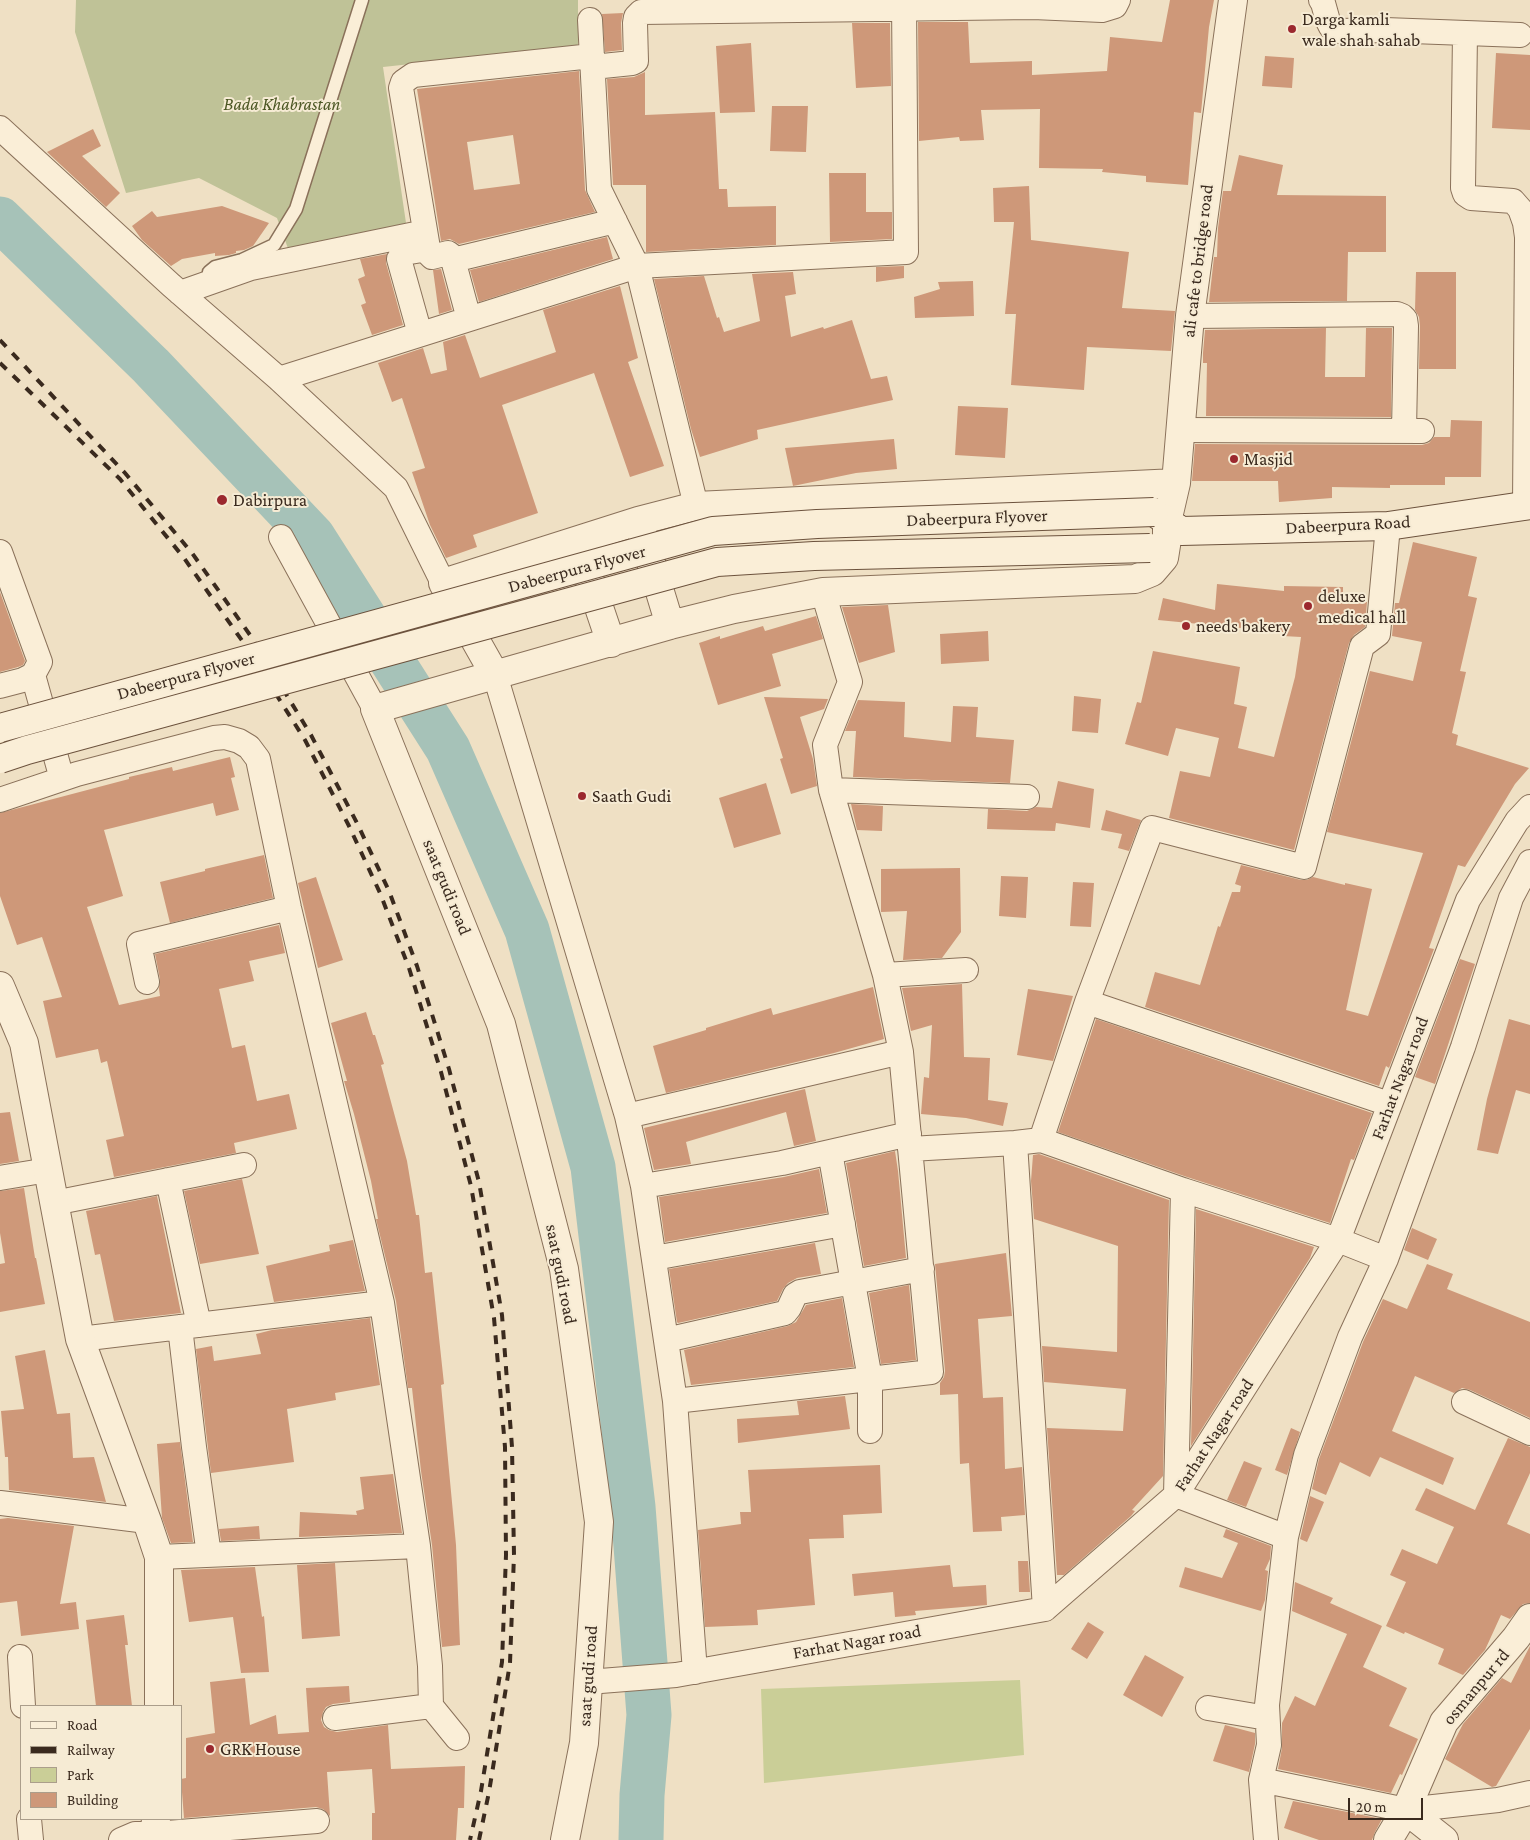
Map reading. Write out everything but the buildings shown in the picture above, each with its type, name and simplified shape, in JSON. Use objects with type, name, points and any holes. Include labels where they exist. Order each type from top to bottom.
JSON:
[{"type":"street","points":[[469,319],[453,260],[448,253],[432,256],[429,254],[401,88],[402,82],[412,76],[592,62],[632,64],[636,61],[636,17],[641,12],[904,4],[1033,3],[1102,10],[1115,6],[1118,0]]},
{"type":"street","name":"ali cafe to bridge road","points":[[381,716],[487,677],[670,625],[734,609],[823,592],[1134,579],[1152,572],[1164,558],[1164,530],[1176,484],[1190,316],[1233,0]]},
{"type":"street","points":[[1321,0],[1324,3],[1328,21],[1335,30],[1465,32],[1520,35]]},
{"type":"street","points":[[280,379],[637,266],[906,252],[904,4]]},
{"type":"street","points":[[590,20],[599,190],[637,266],[696,506]]},
{"type":"street","points":[[1465,32],[1463,188],[1465,194],[1471,198],[1513,201],[1520,209],[1525,223],[1527,505]]},
{"type":"street","points":[[0,128],[180,293],[280,379],[396,488],[487,677],[626,1116],[643,1186],[676,1401],[686,1673]]},
{"type":"street","points":[[453,260],[615,221]]},
{"type":"street","points":[[180,293],[251,268],[426,241]]},
{"type":"street","points":[[420,334],[399,259],[404,253],[426,241]]},
{"type":"street","points":[[1181,430],[1413,431],[1406,326],[1405,319],[1402,316],[1397,314],[1190,316]]},
{"type":"street","points":[[443,583],[638,521],[696,506],[1176,484]]},
{"type":"street","name":"Dabeerpura Road","points":[[1164,530],[1388,526],[1527,505]]},
{"type":"street","points":[[638,521],[670,625]]},
{"type":"street","name":"Dabeerpura Flyover","points":[[0,728],[713,531],[817,524],[1164,530]]},
{"type":"street","points":[[1041,1140],[1087,1002],[1152,828],[1304,867],[1362,646],[1378,634],[1388,526]]},
{"type":"street","name":"Dabeerpura Flyover","points":[[0,759],[27,750],[717,562],[1164,530]]},
{"type":"street","points":[[281,537],[381,716]]},
{"type":"street","points":[[576,541],[611,643]]},
{"type":"street","points":[[0,552],[39,654],[40,662],[33,675],[23,680],[0,686]]},
{"type":"street","points":[[676,1401],[931,1372],[901,1052],[885,975],[831,790],[825,745],[850,682],[823,592]]},
{"type":"street","points":[[33,675],[62,779]]},
{"type":"street","name":"saat gudi road","points":[[381,716],[501,1024],[564,1269],[599,1522],[600,1680],[584,1743],[565,1840]]},
{"type":"street","points":[[0,800],[62,779],[214,738],[225,737],[244,744],[249,747],[258,759],[290,908],[382,1303],[418,1546],[430,1666],[431,1706],[457,1738]]},
{"type":"street","points":[[831,790],[1027,797]]},
{"type":"street","name":"Farhat Nagar road","points":[[600,1680],[686,1673],[1045,1608],[1176,1495],[1338,1240],[1468,900],[1517,821],[1530,807]]},
{"type":"street","points":[[1266,1840],[1261,1780],[1268,1745],[1267,1705],[1286,1537],[1306,1455],[1350,1337],[1386,1259],[1464,1047],[1511,898],[1530,862]]},
{"type":"street","points":[[147,982],[139,944],[290,908]]},
{"type":"street","points":[[885,975],[966,970]]},
{"type":"street","points":[[0,986],[24,1043],[80,1339],[147,1521],[158,1557],[159,1705]]},
{"type":"street","points":[[1087,1002],[1390,1104]]},
{"type":"street","points":[[626,1116],[901,1052]]},
{"type":"street","points":[[643,1186],[830,1152],[909,1141],[1015,1144],[1041,1140],[1183,1190],[1338,1240],[1386,1259]]},
{"type":"street","points":[[1015,1144],[1045,1608]]},
{"type":"street","points":[[830,1152],[870,1379],[870,1431]]},
{"type":"street","points":[[54,1204],[244,1165]]},
{"type":"street","points":[[0,1178],[48,1170]]},
{"type":"street","points":[[168,1180],[190,1326],[194,1447],[209,1555]]},
{"type":"street","points":[[1183,1190],[1176,1495],[1286,1537]]},
{"type":"street","points":[[654,1258],[844,1224]]},
{"type":"street","points":[[666,1340],[785,1313],[790,1308],[795,1296],[800,1292],[922,1269]]},
{"type":"street","points":[[80,1339],[382,1303]]},
{"type":"street","points":[[1464,1402],[1530,1433]]},
{"type":"street","points":[[0,1503],[147,1521]]},
{"type":"street","points":[[158,1557],[418,1546]]},
{"type":"street","name":"osmanpur rd","points":[[1388,1840],[1406,1810],[1444,1722],[1516,1638],[1530,1618]]},
{"type":"street","points":[[20,1657],[23,1705]]},
{"type":"street","points":[[335,1718],[431,1706]]},
{"type":"street","points":[[1208,1708],[1267,1718]]},
{"type":"street","points":[[1261,1780],[1406,1810],[1498,1800],[1530,1793]]},
{"type":"street","points":[[1406,1810],[1444,1840]]},
{"type":"street","points":[[30,1820],[31,1840]]},
{"type":"street","points":[[121,1840],[135,1834],[155,1831],[317,1821]]},
{"type":"lane","points":[[208,284],[209,272],[215,267],[242,260],[274,245],[296,209],[362,0]]},
{"type":"green space","name":"Bada Khabrastan","points":[[76,0],[578,0],[578,46],[383,67],[406,223],[290,254],[277,218],[199,178],[126,193],[75,32]]},
{"type":"green space","points":[[1020,1680],[1024,1755],[764,1783],[761,1689]]},
{"type":"waterway","points":[[0,219],[151,366],[313,537],[448,749],[527,930],[593,1167],[633,1507],[649,1715],[642,1795],[641,1840]]},
{"type":"railway","points":[[0,340],[125,473],[192,553],[250,635],[311,735],[357,823],[389,891],[417,966],[449,1069],[479,1182],[502,1315],[512,1447],[514,1555],[510,1663],[489,1792],[479,1840]]},
{"type":"railway","points":[[0,363],[120,479],[184,558],[243,642],[305,740],[349,826],[380,893],[409,968],[441,1072],[471,1186],[494,1318],[505,1447],[506,1555],[502,1662],[481,1791],[470,1840]]},
{"type":"place","name":"Darga kamli wale shah sahab","points":[[1292,29]]},
{"type":"place","name":"Masjid","points":[[1234,459]]},
{"type":"place","name":"Dabirpura","points":[[222,500]]},
{"type":"place","name":"deluxe medical hall","points":[[1308,606]]},
{"type":"place","name":"needs bakery","points":[[1186,626]]},
{"type":"place","name":"Saath Gudi","points":[[582,796]]},
{"type":"place","name":"GRK House","points":[[210,1749]]}]
